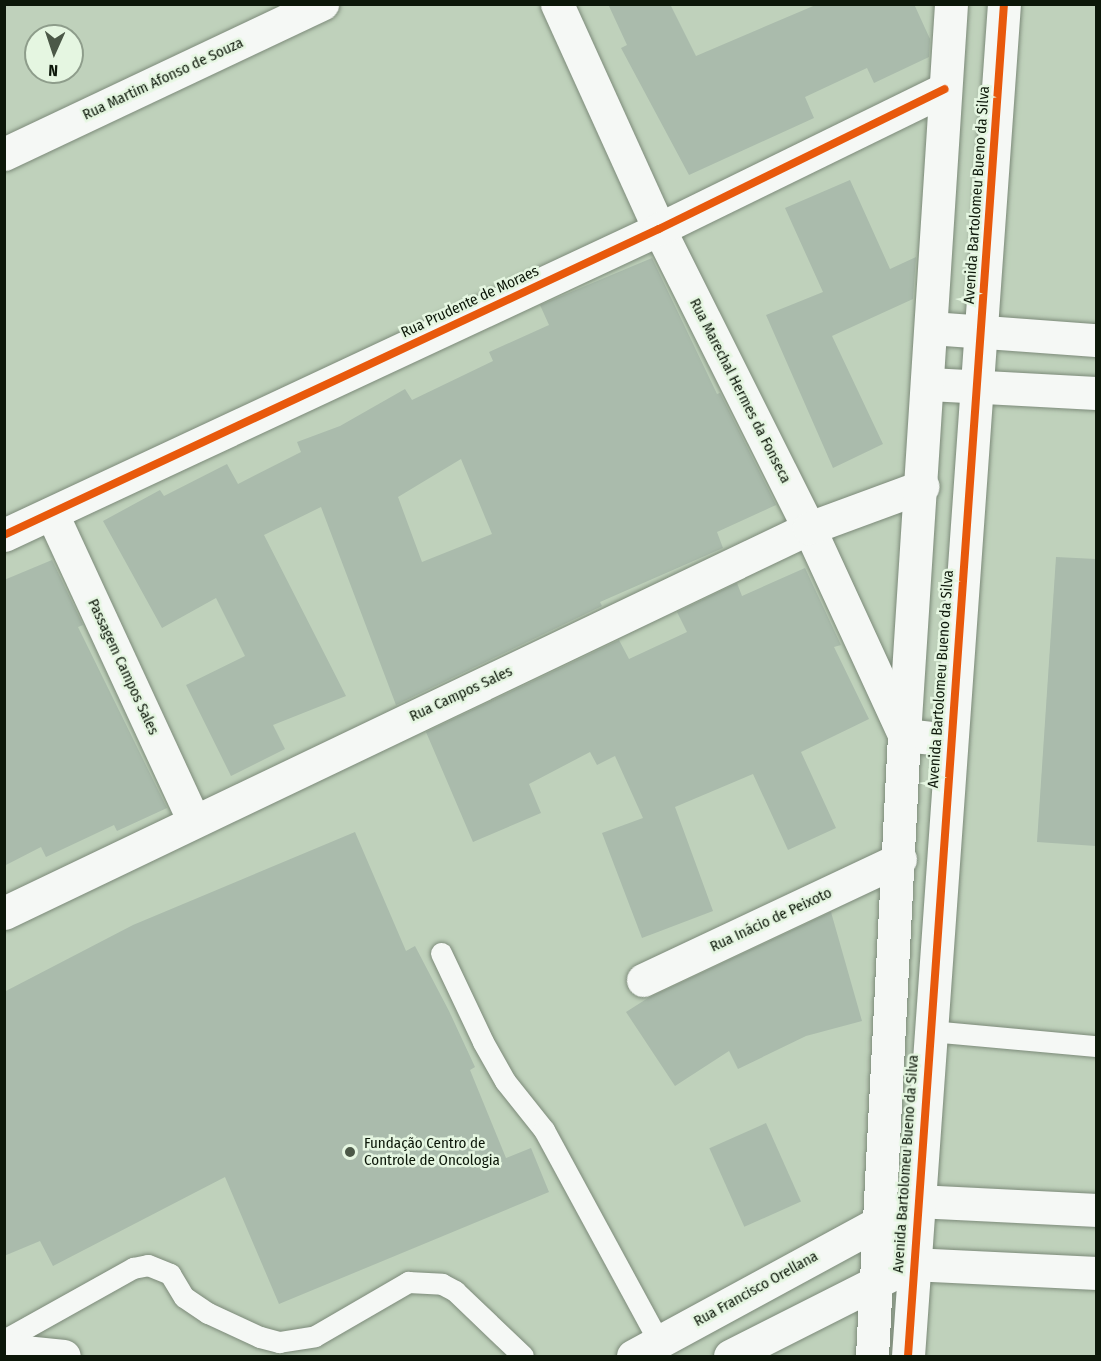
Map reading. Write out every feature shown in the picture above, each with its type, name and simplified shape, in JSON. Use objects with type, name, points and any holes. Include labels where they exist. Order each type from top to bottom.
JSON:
[{"type":"street","name":"Rua Martim Afonso de Souza","points":[[4,154],[322,4]]},
{"type":"street","name":"Rua Marechal Hermes da Fonseca","points":[[557,4],[659,229],[809,528],[904,735]]},
{"type":"street","name":"Avenida Bartolomeu Bueno da Silva","points":[[872,1356],[900,859],[904,735],[922,486],[951,4]]},
{"type":"street","name":"Avenida Bartolomeu Bueno da Silva","points":[[908,1356],[912,1264],[1004,4]]},
{"type":"street","name":"Rua Prudente de Moraes","points":[[4,535],[659,229],[945,88]]},
{"type":"street","points":[[932,328],[1096,340]]},
{"type":"street","points":[[928,384],[1096,393]]},
{"type":"street","name":"Rua Campos Sales","points":[[4,913],[809,528],[922,486]]},
{"type":"street","name":"Passagem Campos Sales","points":[[52,513],[194,821]]},
{"type":"street","points":[[904,735],[950,740]]},
{"type":"street","name":"Rua Inácio de Peixoto","points":[[643,980],[900,859]]},
{"type":"street","points":[[918,1201],[1096,1210]]},
{"type":"street","name":"Rua Francisco Orellana","points":[[646,1349],[918,1201]]},
{"type":"street","points":[[730,1356],[912,1264],[1096,1273]]},
{"type":"street","points":[[4,1350],[64,1356]]},
{"type":"lane","points":[[441,953],[483,1042],[505,1081],[544,1130],[646,1349]]},
{"type":"lane","points":[[930,1031],[1096,1046]]},
{"type":"lane","points":[[4,1340],[133,1268],[148,1265],[170,1274],[184,1297],[208,1313],[260,1338],[279,1342],[315,1336],[408,1282],[442,1284],[455,1291],[523,1356]]},
{"type":"building","points":[[608,4],[670,4],[696,56],[818,4],[914,4],[930,39],[929,57],[874,83],[867,68],[805,97],[814,118],[689,175],[621,48],[627,45]]},
{"type":"building","points":[[850,180],[890,269],[916,257],[913,299],[832,336],[883,444],[833,468],[766,315],[823,292],[785,208]]},
{"type":"building","points":[[652,258],[717,394],[720,393],[776,505],[717,532],[723,548],[600,602],[602,606],[396,705],[321,507],[264,535],[346,696],[273,725],[285,749],[231,776],[186,685],[245,656],[216,598],[162,628],[103,521],[160,490],[164,496],[227,464],[238,484],[301,452],[297,442],[340,426],[405,389],[412,400],[493,361],[489,352],[549,325],[540,305]],"holes":[[[461,459],[492,534],[422,562],[398,497]]]},
{"type":"building","points":[[1056,557],[1096,559],[1096,846],[1037,842]]},
{"type":"building","points":[[52,560],[83,625],[78,627],[167,808],[117,831],[114,825],[46,857],[41,847],[4,866],[4,580]]},
{"type":"building","points":[[805,568],[841,645],[834,647],[869,719],[801,752],[836,828],[788,850],[753,774],[675,807],[713,911],[642,938],[602,833],[643,818],[615,756],[597,765],[590,752],[529,784],[541,813],[473,842],[426,732],[619,640],[629,659],[687,632],[677,612],[737,583],[742,596]]},
{"type":"building","points":[[355,832],[406,951],[415,946],[475,1067],[470,1070],[506,1158],[531,1148],[549,1192],[279,1304],[225,1177],[53,1266],[40,1241],[4,1256],[4,992],[133,925]]},
{"type":"building","points":[[831,912],[862,1021],[806,1036],[738,1069],[729,1051],[675,1086],[626,1012],[648,998]]},
{"type":"building","points":[[766,1123],[801,1202],[744,1227],[709,1148]]},
{"type":"cycle path","points":[[908,1356],[1004,4]]},
{"type":"cycle path","points":[[4,535],[659,229],[945,89]]},
{"type":"place","name":"Fundação Centro de Controle de Oncologia","points":[[350,1152]]}]
